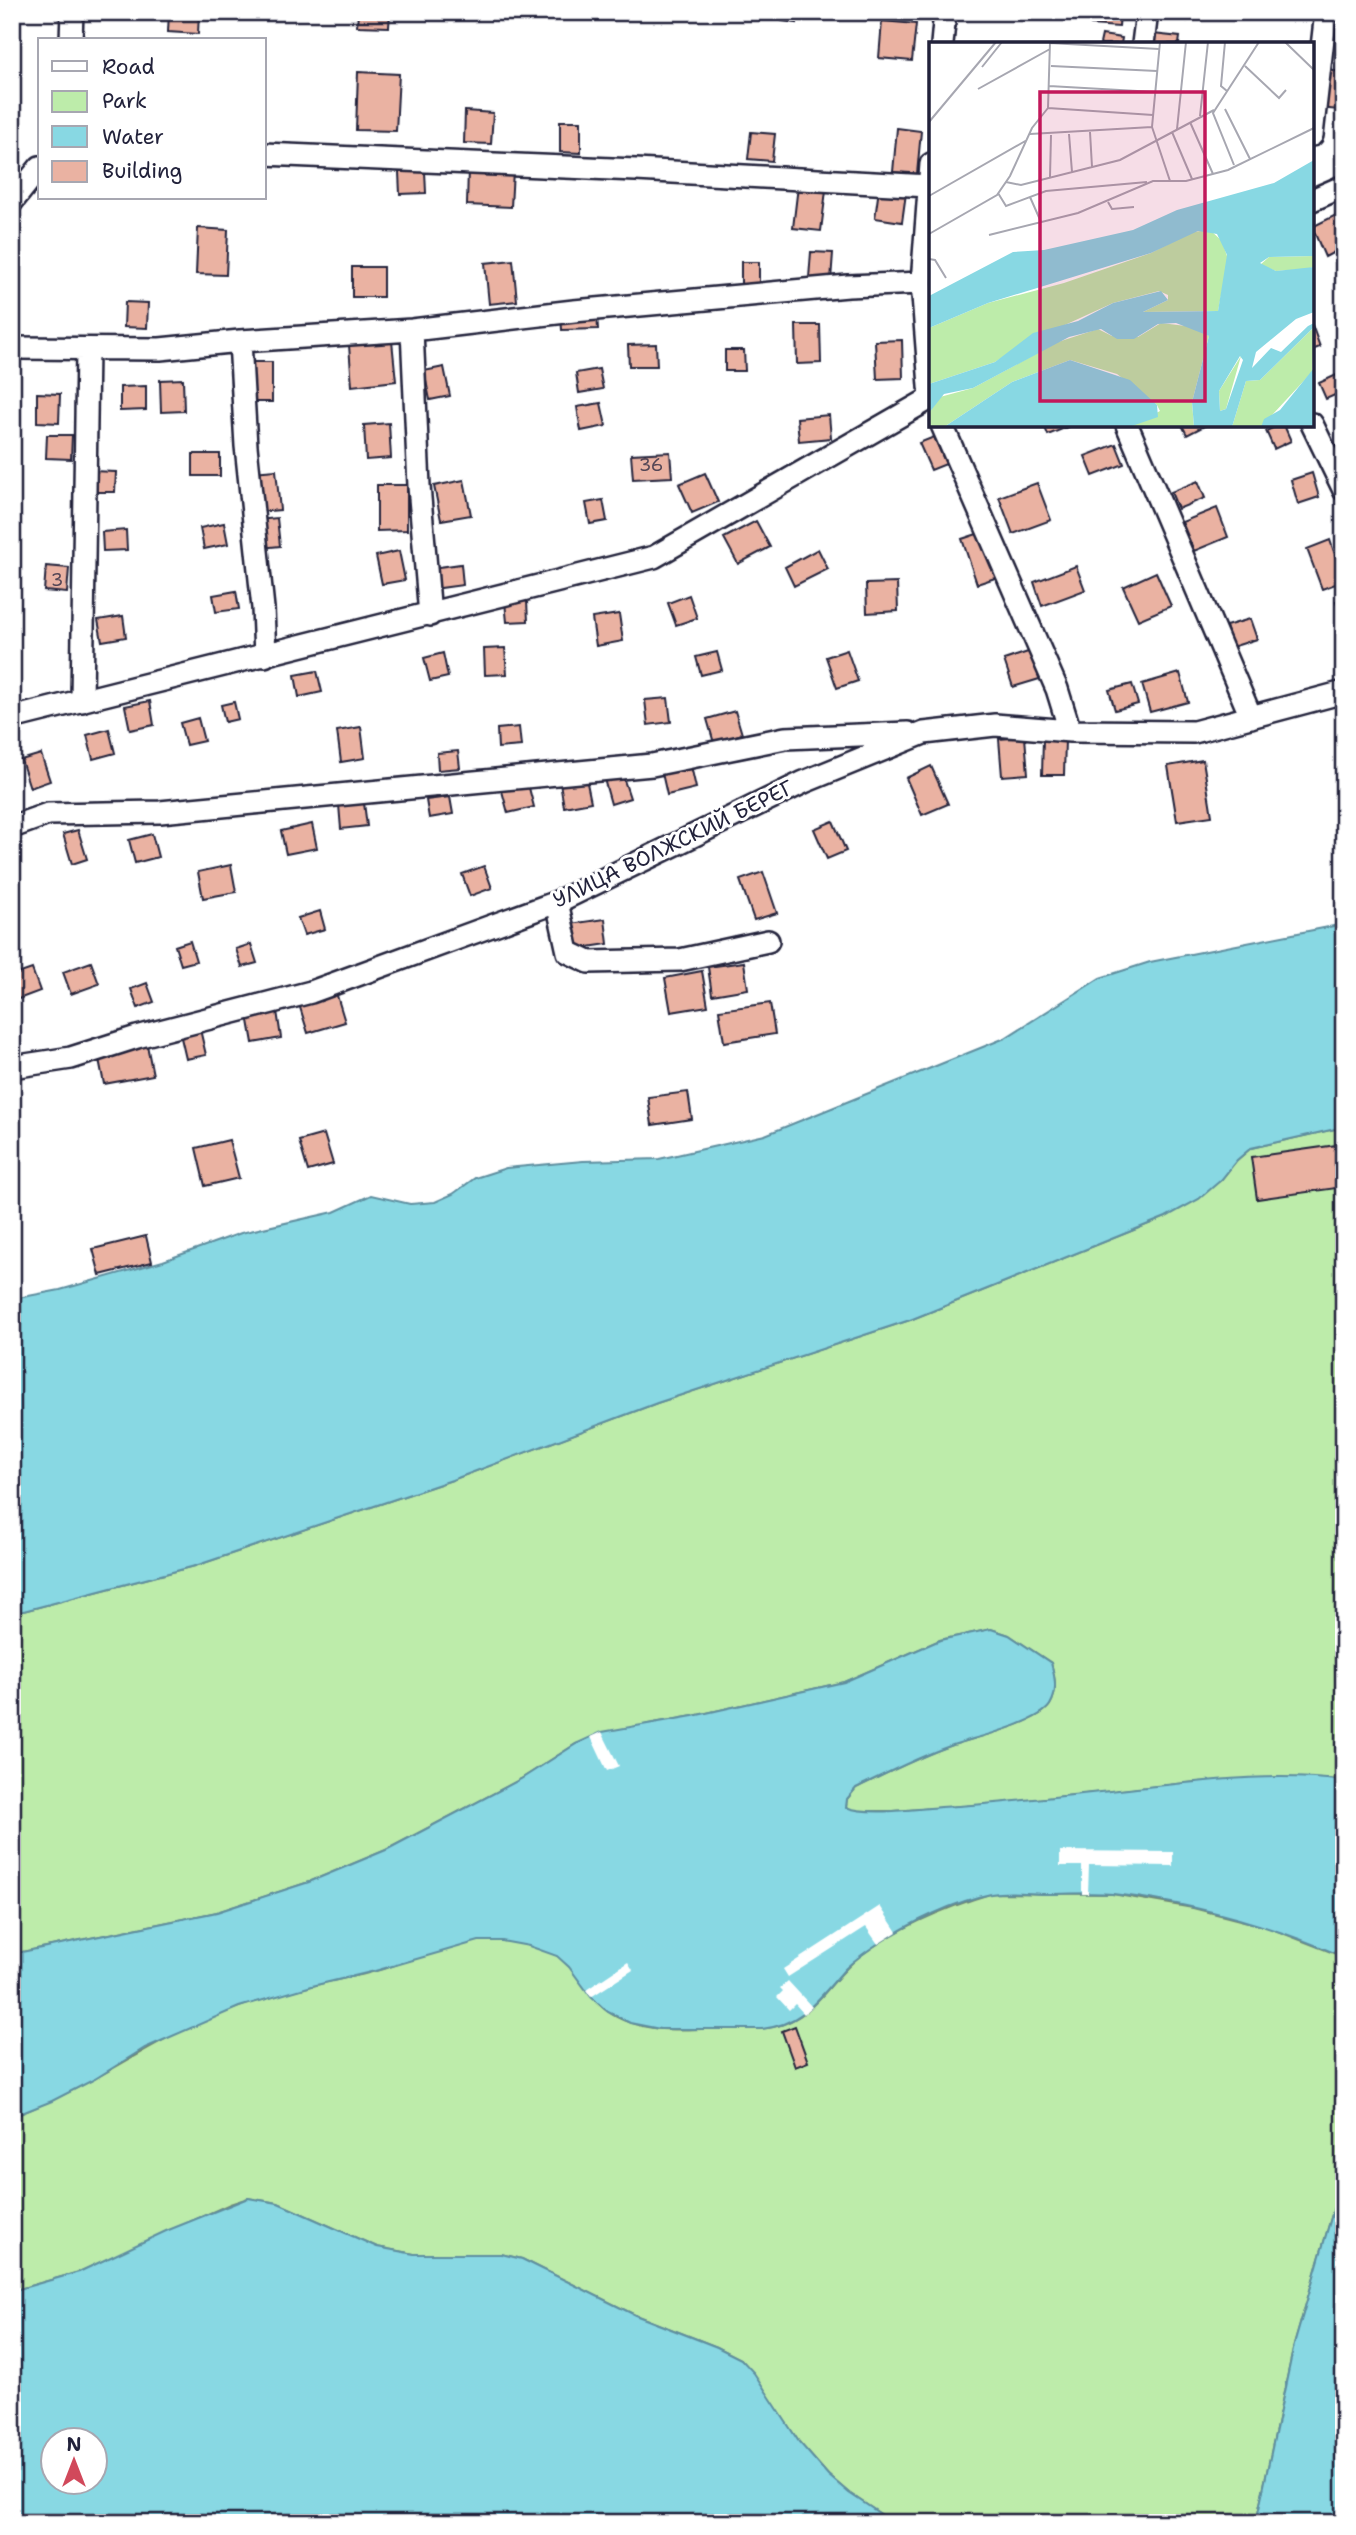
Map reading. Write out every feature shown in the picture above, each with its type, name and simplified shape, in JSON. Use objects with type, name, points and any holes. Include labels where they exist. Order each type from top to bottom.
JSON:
[{"type":"street","points":[[71,38],[72,12]]},
{"type":"street","points":[[942,42],[945,12]]},
{"type":"street","points":[[1143,42],[1147,12]]},
{"type":"street","points":[[1314,117],[1326,12]]},
{"type":"street","points":[[266,155],[636,170],[929,186],[922,283],[929,372]]},
{"type":"street","points":[[12,202],[38,170]]},
{"type":"street","points":[[1314,195],[1344,186]]},
{"type":"street","points":[[12,348],[160,349],[412,330],[848,286],[922,283]]},
{"type":"street","points":[[412,330],[419,486],[430,615]]},
{"type":"street","points":[[240,341],[246,446],[263,608],[265,656]]},
{"type":"street","points":[[82,701],[87,349]]},
{"type":"street","points":[[12,718],[654,557],[929,399]]},
{"type":"street","points":[[943,427],[1057,689],[1070,731]]},
{"type":"street","points":[[1128,427],[1251,717]]},
{"type":"street","points":[[1313,427],[1344,490]]},
{"type":"street","name":"УЛИЦА ВОЛЖСКИЙ БЕРЕГ","points":[[12,1067],[71,1058],[137,1037],[311,992],[557,902],[804,782],[924,733],[995,725],[1070,731],[1194,732],[1344,692]]},
{"type":"street","points":[[12,827],[48,814],[160,812],[652,765],[785,738],[924,733]]},
{"type":"street","points":[[557,902],[568,952],[589,962],[680,960],[768,942]]},
{"type":"green space","points":[[1344,1127],[1344,1781],[1329,1779],[1196,1782],[992,1804],[893,1811],[853,1811],[846,1807],[847,1799],[856,1788],[938,1750],[1019,1724],[1043,1712],[1050,1705],[1055,1690],[1051,1663],[1009,1635],[991,1629],[940,1640],[844,1682],[648,1724],[576,1744],[521,1779],[386,1850],[309,1882],[217,1912],[12,1954],[12,1614],[195,1566],[452,1480],[657,1403],[910,1320],[1166,1217],[1221,1180],[1251,1148]]},
{"type":"green space","points":[[993,1893],[1112,1894],[1193,1908],[1267,1927],[1344,1957],[1344,2173],[1294,2345],[1256,2523],[894,2523],[849,2493],[828,2475],[799,2442],[741,2359],[635,2315],[522,2259],[501,2254],[414,2254],[377,2247],[278,2203],[248,2198],[79,2272],[12,2291],[12,2117],[72,2090],[207,2019],[266,1998],[376,1971],[454,1945],[487,1940],[530,1945],[556,1955],[569,1966],[600,2005],[620,2019],[635,2024],[682,2030],[768,2028],[788,2022],[811,2007],[860,1956],[891,1936],[941,1911]]},
{"type":"water","points":[[1344,924],[1344,1127],[1251,1148],[1199,1199],[1166,1217],[910,1320],[657,1403],[452,1480],[195,1566],[12,1614],[12,1299],[60,1290],[163,1261],[241,1233],[334,1212],[371,1195],[410,1204],[435,1202],[453,1194],[475,1178],[506,1168],[583,1161],[659,1159],[765,1135],[1005,1038],[1100,978],[1150,962]]},
{"type":"water","points":[[991,1629],[1009,1635],[1051,1663],[1055,1690],[1050,1705],[1043,1712],[1019,1724],[938,1750],[856,1788],[847,1799],[846,1807],[866,1811],[906,1810],[1246,1778],[1295,1777],[1344,1781],[1344,1957],[1260,1925],[1172,1903],[1105,1893],[998,1893],[948,1907],[891,1935],[853,1962],[810,2008],[789,2022],[762,2029],[660,2029],[630,2023],[608,2012],[591,1997],[569,1967],[557,1956],[529,1946],[502,1941],[479,1941],[239,2007],[145,2048],[95,2079],[52,2101],[12,2117],[12,1954],[217,1912],[309,1882],[386,1850],[521,1779],[576,1744],[602,1732],[693,1716],[844,1682],[940,1640]]},
{"type":"water","points":[[1344,2173],[1344,2523],[1256,2523],[1294,2345]]},
{"type":"water","points":[[248,2198],[278,2203],[377,2247],[414,2254],[501,2254],[522,2259],[635,2315],[741,2359],[754,2373],[799,2442],[828,2475],[849,2493],[894,2523],[12,2523],[12,2291],[79,2272],[166,2231]]},
{"type":"pier","points":[[602,1732],[619,1766],[607,1771],[591,1737]]},
{"type":"pier","points":[[1060,1851],[1173,1852],[1173,1866],[1089,1865],[1088,1894],[1082,1894],[1082,1866],[1060,1866]]},
{"type":"pier","points":[[880,1906],[897,1932],[878,1944],[866,1927],[788,1977],[783,1969]]},
{"type":"pier","points":[[628,1962],[633,1970],[591,1997],[586,1990]]},
{"type":"pier","points":[[788,1981],[812,2007],[804,2014],[795,2004],[789,2010],[777,1997],[783,1991],[780,1988]]},
{"type":"building","points":[[169,12],[199,12],[198,34],[168,32]]},
{"type":"building","points":[[358,12],[390,12],[389,27],[357,26]]},
{"type":"building","points":[[783,12],[798,12],[797,23],[782,21]]},
{"type":"building","points":[[1092,12],[1120,12],[1119,27],[1091,25]]},
{"type":"building","points":[[1157,12],[1188,12],[1187,21],[1157,17]]},
{"type":"building","points":[[882,21],[916,24],[912,61],[879,58]]},
{"type":"building","points":[[1153,34],[1180,37],[1179,42],[1152,42]]},
{"type":"building","points":[[1102,35],[1122,38],[1121,42],[1100,42]]},
{"type":"building","points":[[1324,70],[1344,72],[1339,110],[1319,108]]},
{"type":"building","points":[[358,72],[399,74],[396,131],[356,130]]},
{"type":"building","points":[[465,111],[493,113],[491,144],[464,143]]},
{"type":"building","points":[[560,121],[581,121],[581,153],[560,152]]},
{"type":"building","points":[[897,128],[921,131],[917,174],[893,172]]},
{"type":"building","points":[[751,132],[775,134],[772,161],[748,159]]},
{"type":"building","points":[[468,168],[513,170],[511,207],[467,205]]},
{"type":"building","points":[[425,171],[426,193],[400,194],[399,172]]},
{"type":"building","points":[[798,186],[826,190],[821,231],[793,228]]},
{"type":"building","points":[[879,189],[906,193],[902,222],[875,218]]},
{"type":"building","points":[[1344,211],[1344,247],[1325,257],[1314,226]]},
{"type":"building","points":[[198,228],[228,230],[226,275],[196,274]]},
{"type":"building","points":[[811,252],[833,253],[831,280],[809,278]]},
{"type":"building","points":[[513,260],[517,301],[489,304],[485,263]]},
{"type":"building","points":[[741,262],[759,262],[759,286],[741,286]]},
{"type":"building","points":[[352,267],[383,267],[383,297],[352,297]]},
{"type":"building","points":[[125,302],[148,303],[147,328],[124,327]]},
{"type":"building","points":[[597,315],[598,329],[562,330],[561,316]]},
{"type":"building","points":[[796,325],[820,325],[821,363],[797,364]]},
{"type":"building","points":[[1314,330],[1320,347],[1314,349]]},
{"type":"building","points":[[902,340],[903,378],[877,379],[875,341]]},
{"type":"building","points":[[392,341],[396,381],[352,386],[349,345]]},
{"type":"building","points":[[656,344],[657,366],[629,366],[628,345]]},
{"type":"building","points":[[725,350],[744,350],[745,371],[725,371]]},
{"type":"building","points":[[246,362],[272,362],[272,402],[246,402]]},
{"type":"building","points":[[444,367],[450,396],[430,400],[424,371]]},
{"type":"building","points":[[599,369],[603,389],[579,393],[576,373]]},
{"type":"building","points":[[1343,372],[1344,391],[1326,399],[1319,383]]},
{"type":"building","points":[[183,379],[184,411],[161,412],[160,380]]},
{"type":"building","points":[[146,386],[146,410],[120,411],[120,387]]},
{"type":"building","points":[[37,393],[60,394],[59,423],[37,422]]},
{"type":"building","points":[[601,403],[606,426],[581,431],[577,407]]},
{"type":"building","points":[[829,415],[831,438],[799,441],[797,418]]},
{"type":"building","points":[[389,423],[391,458],[366,460],[364,425]]},
{"type":"building","points":[[1045,427],[1067,427],[1048,435]]},
{"type":"building","points":[[1183,427],[1202,427],[1187,435]]},
{"type":"building","points":[[1275,427],[1285,427],[1291,441],[1274,449],[1266,431]]},
{"type":"building","points":[[47,435],[72,435],[71,459],[46,458]]},
{"type":"building","points":[[934,437],[946,464],[931,470],[919,443]]},
{"type":"building","points":[[1116,444],[1124,464],[1093,476],[1085,456]]},
{"type":"building","points":[[670,452],[672,477],[633,479],[631,454]]},
{"type":"building","points":[[193,454],[220,454],[220,476],[193,476]]},
{"type":"building","points":[[276,470],[280,510],[257,512],[252,472]]},
{"type":"building","points":[[91,471],[116,472],[115,492],[90,492]]},
{"type":"building","points":[[705,473],[718,502],[692,513],[679,484]]},
{"type":"building","points":[[1312,473],[1319,497],[1298,504],[1291,480]]},
{"type":"building","points":[[464,480],[471,515],[441,520],[434,486]]},
{"type":"building","points":[[1198,481],[1205,498],[1178,509],[1171,492]]},
{"type":"building","points":[[1037,483],[1051,520],[1013,534],[999,497]]},
{"type":"building","points":[[377,485],[407,485],[407,530],[377,531]]},
{"type":"building","points":[[603,500],[607,521],[590,524],[586,503]]},
{"type":"building","points":[[1217,508],[1228,537],[1194,551],[1182,522]]},
{"type":"building","points":[[277,518],[280,546],[261,548],[258,520]]},
{"type":"building","points":[[756,521],[770,547],[738,564],[724,538]]},
{"type":"building","points":[[224,523],[228,544],[204,549],[200,528]]},
{"type":"building","points":[[126,530],[127,550],[103,551],[102,532]]},
{"type":"building","points":[[989,530],[1004,575],[977,584],[962,539]]},
{"type":"building","points":[[1330,540],[1344,581],[1322,589],[1307,549]]},
{"type":"building","points":[[818,549],[828,569],[794,586],[785,567]]},
{"type":"building","points":[[399,551],[405,580],[382,584],[376,556]]},
{"type":"building","points":[[461,564],[463,585],[433,589],[431,568]]},
{"type":"building","points":[[46,566],[69,568],[67,593],[44,591]]},
{"type":"building","points":[[1076,566],[1085,590],[1042,606],[1034,582]]},
{"type":"building","points":[[1156,572],[1171,606],[1138,620],[1123,587]]},
{"type":"building","points":[[897,583],[898,611],[867,613],[866,584]]},
{"type":"building","points":[[236,591],[239,609],[216,612],[213,595]]},
{"type":"building","points":[[689,595],[697,618],[676,625],[668,603]]},
{"type":"building","points":[[1344,599],[1344,623],[1342,623],[1336,601]]},
{"type":"building","points":[[527,601],[528,621],[507,622],[505,602]]},
{"type":"building","points":[[619,614],[623,641],[596,646],[592,618]]},
{"type":"building","points":[[123,616],[126,637],[102,641],[98,620]]},
{"type":"building","points":[[1250,619],[1257,639],[1232,647],[1226,626]]},
{"type":"building","points":[[505,648],[507,674],[485,675],[484,649]]},
{"type":"building","points":[[1037,649],[1046,677],[1013,687],[1004,660]]},
{"type":"building","points":[[847,650],[858,681],[837,688],[826,657]]},
{"type":"building","points":[[717,652],[722,670],[701,675],[696,657]]},
{"type":"building","points":[[443,653],[448,677],[430,681],[424,658]]},
{"type":"building","points":[[317,671],[322,692],[299,697],[295,675]]},
{"type":"building","points":[[1180,673],[1188,702],[1150,712],[1142,684]]},
{"type":"building","points":[[1132,684],[1138,704],[1115,710],[1109,690]]},
{"type":"building","points":[[668,698],[671,722],[648,725],[645,700]]},
{"type":"building","points":[[150,701],[154,725],[130,730],[125,706]]},
{"type":"building","points":[[234,702],[238,719],[225,722],[221,705]]},
{"type":"building","points":[[735,711],[742,734],[714,743],[707,719]]},
{"type":"building","points":[[198,718],[204,741],[186,745],[180,723]]},
{"type":"building","points":[[361,727],[365,758],[341,762],[337,731]]},
{"type":"building","points":[[519,727],[521,746],[498,748],[497,729]]},
{"type":"building","points":[[109,729],[115,753],[93,759],[87,735]]},
{"type":"building","points":[[1025,737],[1028,774],[1002,776],[999,739]]},
{"type":"building","points":[[1043,738],[1065,739],[1064,775],[1042,775]]},
{"type":"building","points":[[458,751],[460,768],[438,770],[437,753]]},
{"type":"building","points":[[41,754],[50,781],[30,788],[21,760]]},
{"type":"building","points":[[1203,760],[1212,816],[1177,821],[1168,766]]},
{"type":"building","points":[[691,766],[696,788],[667,795],[662,773]]},
{"type":"building","points":[[931,766],[948,804],[922,815],[906,778]]},
{"type":"building","points":[[622,774],[630,798],[611,804],[604,779]]},
{"type":"building","points":[[586,778],[591,802],[564,807],[560,783]]},
{"type":"building","points":[[528,784],[534,807],[508,813],[502,791]]},
{"type":"building","points":[[450,797],[453,814],[429,818],[426,800]]},
{"type":"building","points":[[364,803],[367,826],[341,829],[339,805]]},
{"type":"building","points":[[833,821],[846,851],[827,859],[814,829]]},
{"type":"building","points":[[312,824],[317,848],[286,854],[281,831]]},
{"type":"building","points":[[78,830],[87,859],[72,864],[63,834]]},
{"type":"building","points":[[152,834],[158,857],[135,863],[129,840]]},
{"type":"building","points":[[231,865],[236,892],[203,898],[198,872]]},
{"type":"building","points":[[484,866],[492,888],[470,896],[462,874]]},
{"type":"building","points":[[763,872],[777,913],[754,920],[740,880]]},
{"type":"building","points":[[320,911],[325,929],[304,935],[298,918]]},
{"type":"building","points":[[605,919],[608,944],[574,949],[570,924]]},
{"type":"building","points":[[190,941],[196,961],[181,965],[175,946]]},
{"type":"building","points":[[251,944],[257,963],[242,967],[236,949]]},
{"type":"building","points":[[91,962],[99,984],[71,994],[63,972]]},
{"type":"building","points":[[744,962],[748,989],[712,995],[708,967]]},
{"type":"building","points":[[32,969],[40,991],[13,1001],[12,976]]},
{"type":"building","points":[[702,971],[708,1006],[671,1012],[665,978]]},
{"type":"building","points":[[147,983],[154,1002],[138,1008],[131,989]]},
{"type":"building","points":[[335,989],[345,1022],[308,1033],[298,1001]]},
{"type":"building","points":[[770,1003],[775,1034],[724,1042],[719,1010]]},
{"type":"building","points":[[277,1011],[281,1038],[253,1043],[248,1015]]},
{"type":"building","points":[[199,1025],[206,1055],[186,1059],[179,1029]]},
{"type":"building","points":[[145,1035],[153,1075],[104,1084],[96,1044]]},
{"type":"building","points":[[688,1092],[692,1119],[652,1125],[648,1097]]},
{"type":"building","points":[[324,1134],[333,1164],[308,1171],[299,1141]]},
{"type":"building","points":[[229,1140],[239,1178],[205,1186],[196,1148]]},
{"type":"building","points":[[1344,1144],[1344,1187],[1257,1199],[1251,1157]]},
{"type":"building","points":[[146,1236],[152,1262],[100,1275],[93,1249]]},
{"type":"building","points":[[795,2026],[808,2062],[795,2067],[782,2031]]}]
